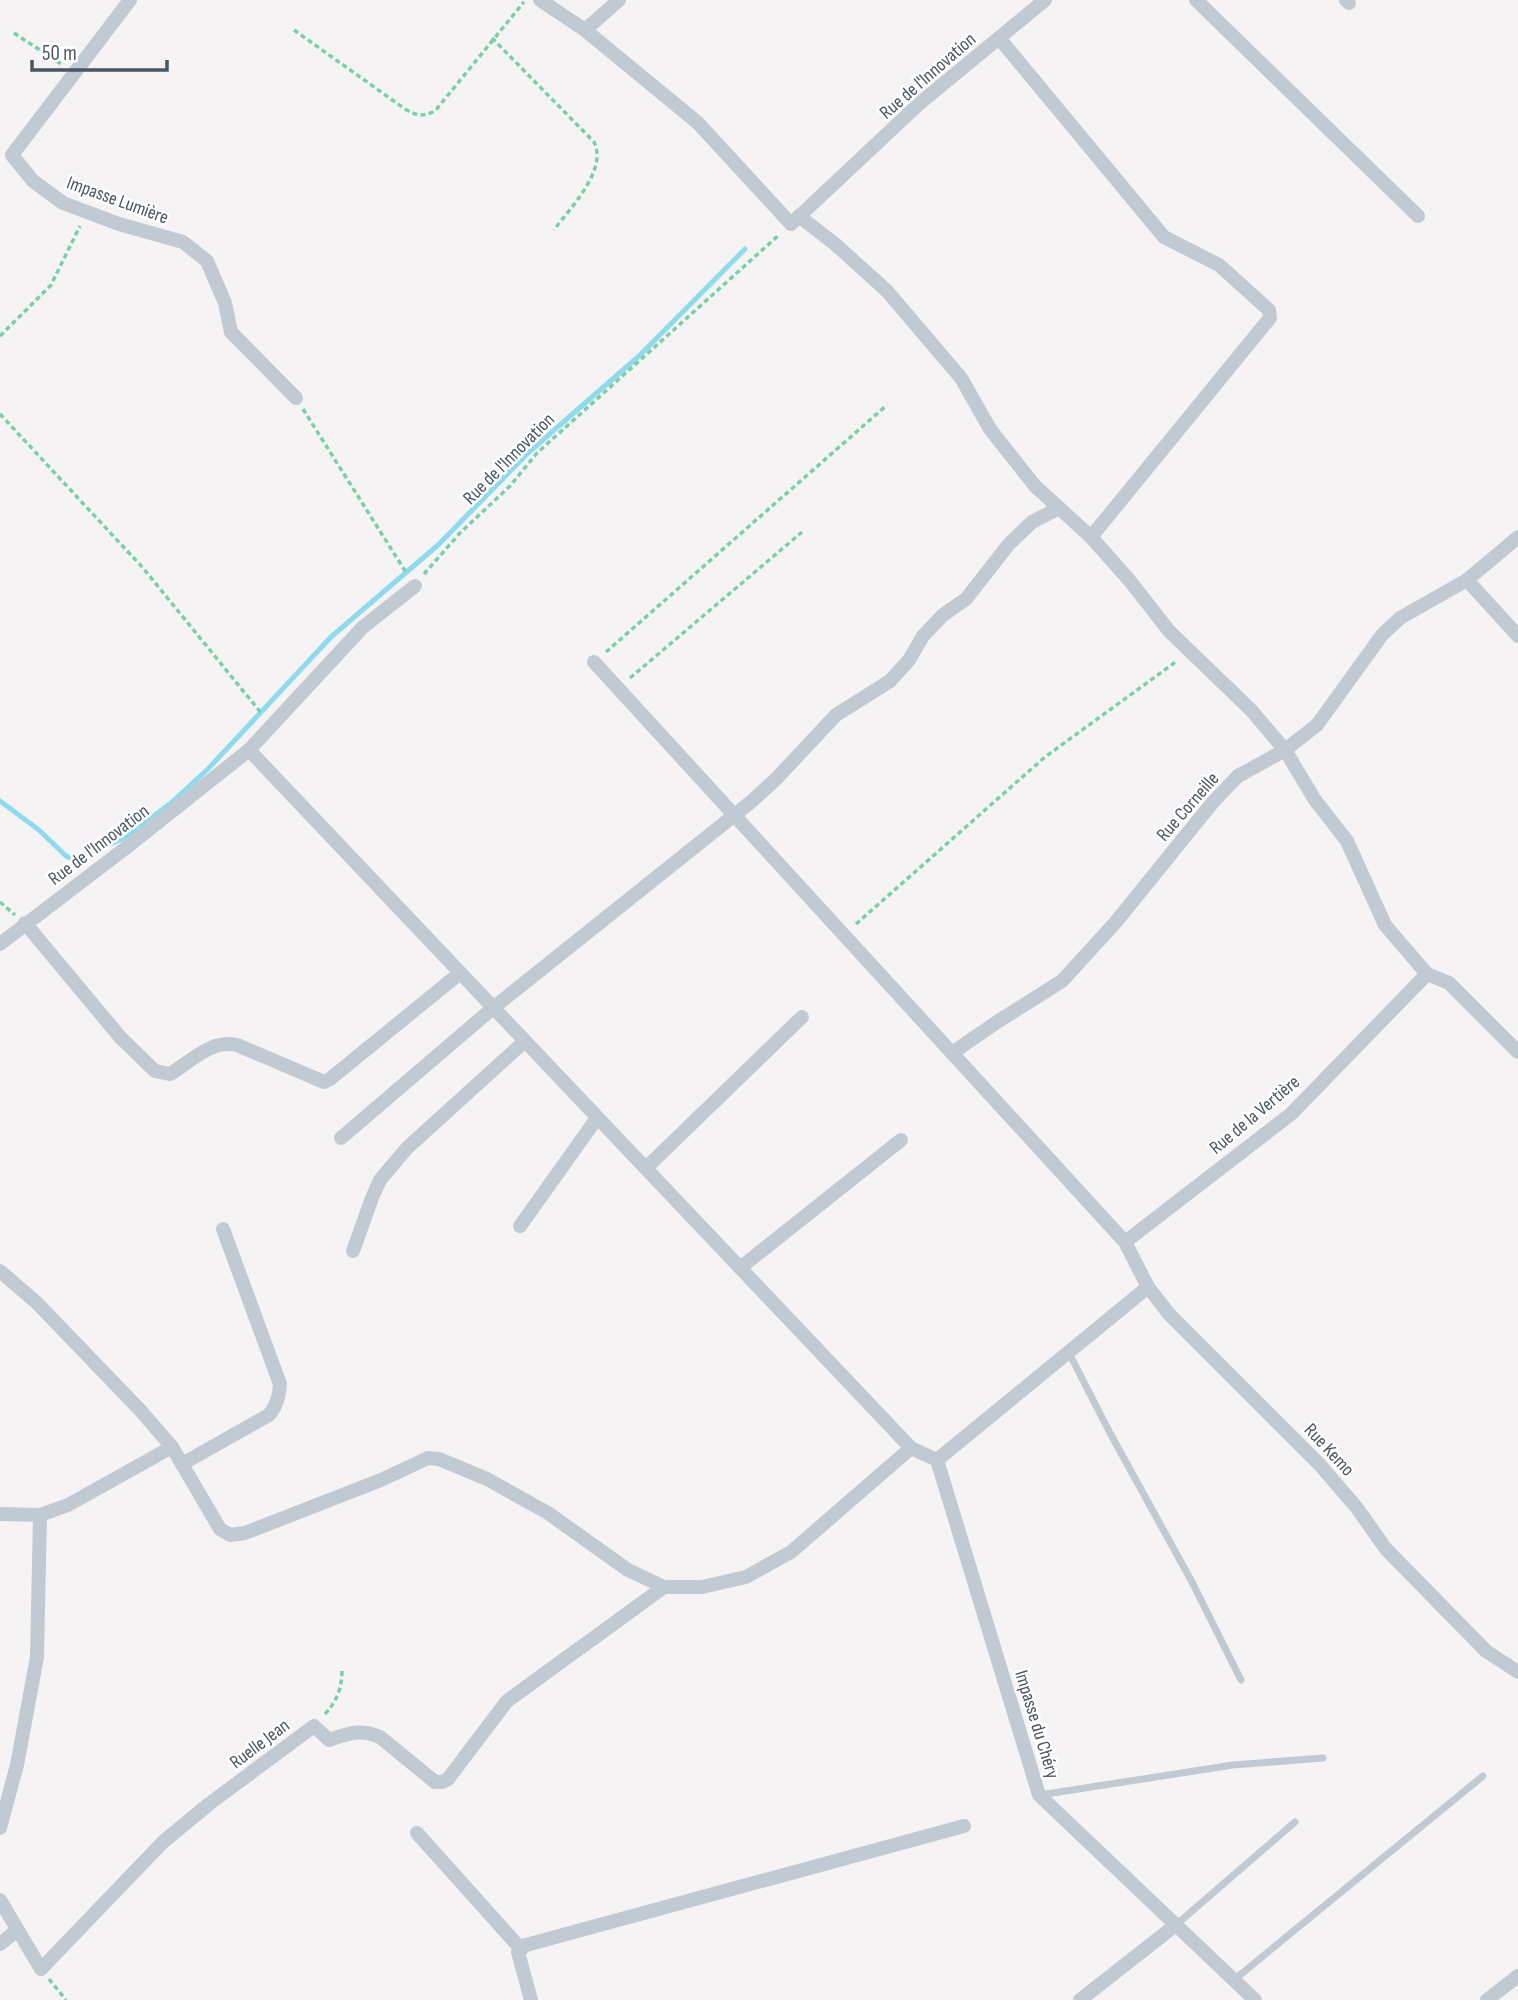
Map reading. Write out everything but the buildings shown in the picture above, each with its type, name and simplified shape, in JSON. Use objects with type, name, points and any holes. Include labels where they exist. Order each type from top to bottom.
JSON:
[{"type":"street","name":"Impasse Lumière","points":[[130,0],[12,155],[33,181],[63,203],[183,242],[206,261],[225,303],[231,332],[296,398]]},
{"type":"street","points":[[540,0],[585,30],[698,122],[795,220],[835,244],[887,291],[961,378],[990,429],[1027,476],[1091,537],[1130,581],[1168,631],[1251,710],[1284,750],[1315,800],[1347,841],[1385,925],[1427,974],[1449,983],[1518,1052]]},
{"type":"street","points":[[585,30],[619,0]]},
{"type":"street","name":"Rue de l'Innovation","points":[[795,220],[920,103],[1045,0]]},
{"type":"street","points":[[1196,0],[1418,216]]},
{"type":"street","points":[[999,38],[1164,237],[1219,265],[1271,314],[1091,537]]},
{"type":"street","points":[[341,1138],[493,1008],[733,816],[776,779],[836,715],[890,681],[909,660],[923,636],[943,615],[966,599],[1009,544],[1032,522],[1059,508]]},
{"type":"street","name":"Rue Corneille","points":[[952,1053],[1062,981],[1115,923],[1213,802],[1238,776],[1284,750],[1317,725],[1382,635],[1400,618],[1467,580],[1518,537]]},
{"type":"street","points":[[1467,580],[1518,636]]},
{"type":"street","name":"Rue de l'Innovation","points":[[0,944],[249,750],[363,627],[415,586]]},
{"type":"street","name":"Rue Kemo","points":[[594,662],[1125,1242],[1148,1287],[1170,1314],[1320,1465],[1357,1508],[1386,1549],[1486,1651],[1518,1672]]},
{"type":"street","points":[[249,750],[911,1448],[937,1460],[1148,1287]]},
{"type":"street","points":[[25,923],[120,1037],[155,1071],[170,1074],[211,1046],[224,1042],[324,1082],[460,973]]},
{"type":"street","name":"Rue de la Vertière","points":[[1125,1242],[1291,1114],[1427,974]]},
{"type":"street","points":[[646,1168],[802,1017]]},
{"type":"street","points":[[353,1251],[380,1180],[407,1148],[525,1041]]},
{"type":"street","points":[[520,1226],[597,1118]]},
{"type":"street","points":[[740,1268],[901,1140]]},
{"type":"street","points":[[183,1464],[268,1415],[275,1407],[279,1394],[280,1384],[223,1229]]},
{"type":"street","points":[[0,1271],[55,1322],[140,1410],[172,1447],[220,1529],[230,1535],[245,1533],[381,1480],[428,1458],[439,1459],[488,1479],[548,1513],[628,1570],[664,1587],[702,1587],[746,1577],[791,1552],[911,1448]]},
{"type":"street","points":[[0,1514],[40,1515],[68,1505],[172,1447]]},
{"type":"street","name":"Impasse du Chéry","points":[[937,1460],[1039,1796],[1255,2000]]},
{"type":"street","points":[[0,1828],[17,1765],[37,1657],[40,1515]]},
{"type":"street","name":"Ruelle Jean","points":[[41,1969],[163,1842],[209,1804],[314,1726],[328,1740],[356,1731],[369,1732],[380,1737],[435,1782],[442,1782],[448,1779],[507,1701],[664,1587]]},
{"type":"street","points":[[520,1954],[540,1941],[964,1826]]},
{"type":"street","points":[[417,1833],[520,1954],[531,2000]]},
{"type":"street","points":[[0,1900],[41,1969]]},
{"type":"street","points":[[1080,2000],[1177,1924]]},
{"type":"street","points":[[0,1944],[17,1930]]},
{"type":"street","points":[[1487,2000],[1518,1976]]},
{"type":"lane","points":[[1069,1352],[1241,1680]]},
{"type":"lane","points":[[1039,1796],[1233,1765],[1323,1758]]},
{"type":"lane","points":[[1235,1979],[1483,1776]]},
{"type":"lane","points":[[1177,1924],[1295,1822]]},
{"type":"path","points":[[294,30],[405,109],[425,116],[435,111],[525,0]]},
{"type":"path","points":[[14,33],[75,73]]},
{"type":"path","points":[[492,38],[598,149],[598,162],[593,175],[554,230]]},
{"type":"path","points":[[0,337],[51,285],[87,212]]},
{"type":"path","name":"Rue de l'Innovation","points":[[415,586],[460,533],[510,486],[537,453],[795,220]]},
{"type":"path","points":[[296,398],[415,586]]},
{"type":"path","points":[[594,662],[887,405]]},
{"type":"path","points":[[0,414],[143,568],[252,699],[263,716]]},
{"type":"path","points":[[618,688],[802,532]]},
{"type":"path","points":[[844,935],[1045,757],[1190,651]]},
{"type":"path","points":[[314,1726],[335,1703],[342,1681],[342,1670]]},
{"type":"path","points":[[41,1969],[66,2000]]},
{"type":"waterway","points":[[0,801],[39,830],[66,856],[75,860],[124,838],[171,803],[208,769],[331,637],[438,545],[529,452],[639,356],[745,249]]}]
